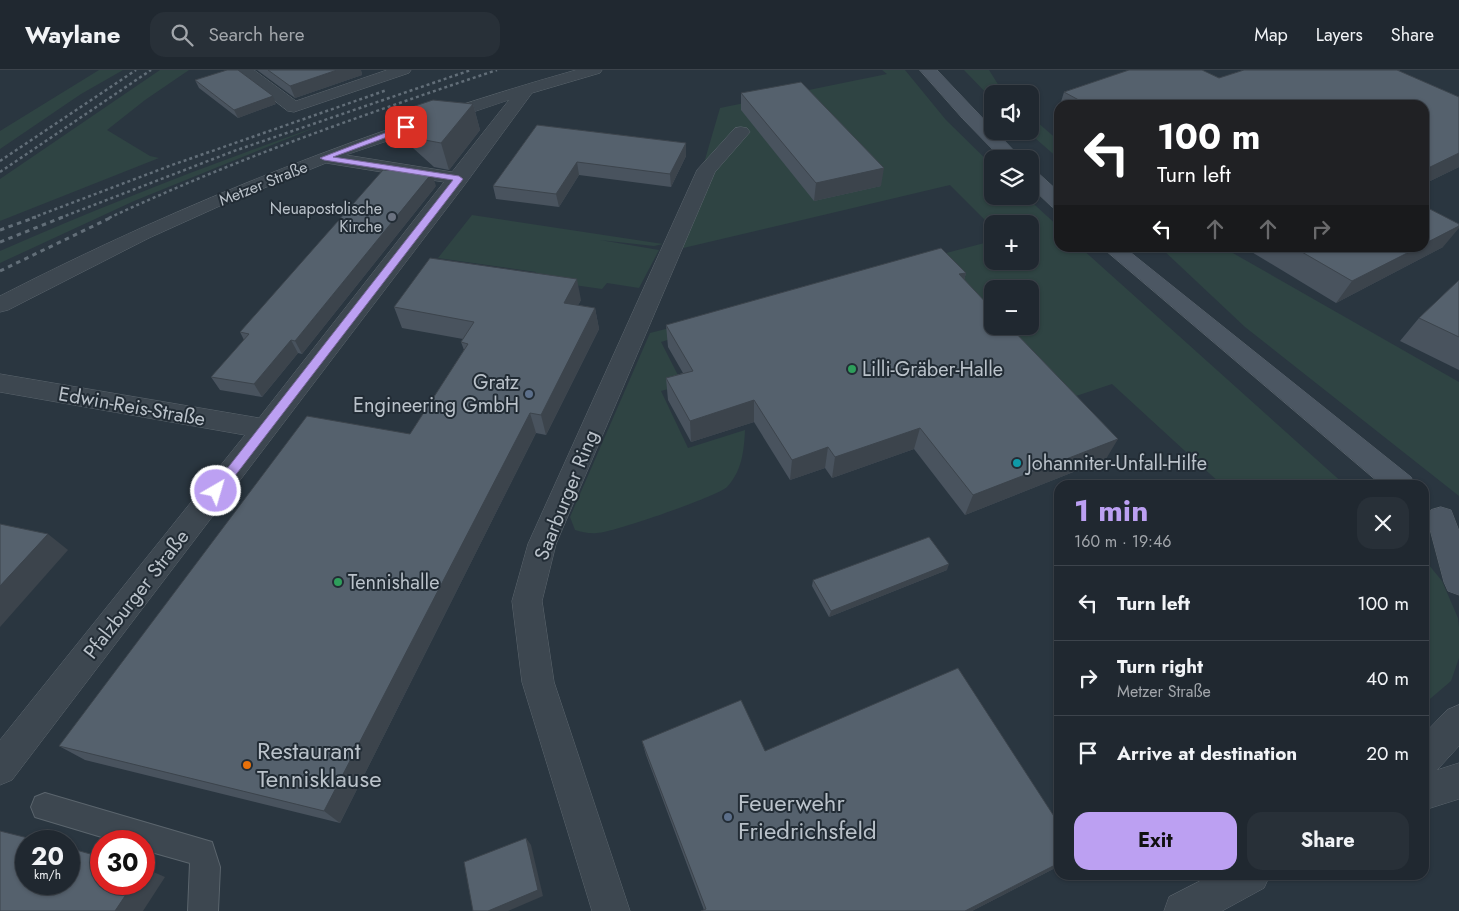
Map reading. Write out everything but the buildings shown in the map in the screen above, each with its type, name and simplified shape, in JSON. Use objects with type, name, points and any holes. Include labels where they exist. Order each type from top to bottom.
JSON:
[{"type":"main road","points":[[928,70],[1004,150]]},
{"type":"main road","points":[[1039,184],[1054,198]]},
{"type":"main road","points":[[1119,252],[1396,480]]},
{"type":"main road","points":[[1441,518],[1459,582]]},
{"type":"street","points":[[243,70],[294,107],[403,70]]},
{"type":"street","name":"Metzer Straße","points":[[0,305],[175,219],[324,158],[423,121],[527,88],[594,70]]},
{"type":"street","name":"Pfalzburger Straße","points":[[0,768],[459,179],[527,88]]},
{"type":"street","name":"Saarburger Ring","points":[[611,911],[538,682],[527,601],[542,544],[706,170],[741,132]]},
{"type":"street","points":[[324,158],[459,179]]},
{"type":"street","name":"Edwin-Reis-Straße","points":[[0,383],[265,429]]},
{"type":"street","points":[[1429,753],[1459,721]]},
{"type":"street","points":[[1429,791],[1459,782]]},
{"type":"street","points":[[1183,911],[1241,880]]},
{"type":"lane","points":[[45,807],[202,852],[205,867],[203,911]]},
{"type":"green space","points":[[99,70],[123,70],[81,94],[0,149],[0,131]]},
{"type":"green space","points":[[160,70],[189,70],[145,100],[107,130],[150,156],[159,158],[0,221],[0,179]]},
{"type":"green space","points":[[882,70],[905,70],[946,120],[984,157],[984,205],[1035,205],[1054,222],[1054,252],[1085,252],[1339,480],[1217,480],[1112,384],[1064,400],[1004,335],[1039,335],[1039,280],[984,280],[984,314],[931,257],[984,243],[984,270],[1039,270],[1039,215],[984,215],[984,219],[950,185],[679,249],[720,108],[887,74]]},
{"type":"green space","points":[[964,70],[989,70],[998,85],[984,85],[984,91]]},
{"type":"green space","points":[[1039,124],[1054,137],[1054,155],[1037,140],[1039,140]]},
{"type":"green space","points":[[319,126],[134,201],[0,263],[0,251],[39,234],[238,155]]},
{"type":"green space","points":[[472,215],[663,244],[654,246],[600,240],[659,250],[639,288],[607,283],[602,289],[532,279],[536,272],[438,258]]},
{"type":"green space","points":[[1165,252],[1231,252],[1459,382],[1459,496],[1245,327]]},
{"type":"green space","points":[[705,319],[710,327],[661,342],[683,385],[661,391],[688,448],[745,430],[741,460],[732,481],[727,487],[705,498],[622,527],[594,533],[575,530],[570,517],[650,333]]},
{"type":"green space","points":[[1429,565],[1442,581],[1458,618],[1459,658],[1451,681],[1429,700]]},
{"type":"railway","points":[[0,161],[136,70]]},
{"type":"railway","points":[[0,172],[151,70]]},
{"type":"railway","points":[[60,218],[234,151],[471,70]]},
{"type":"railway","points":[[109,218],[204,176],[301,138],[497,70]]},
{"type":"railway","points":[[32,218],[172,165],[387,90]]},
{"type":"railway","points":[[0,230],[36,217]]},
{"type":"railway","points":[[0,242],[63,217]]},
{"type":"railway","points":[[0,271],[112,217]]},
{"type":"place","name":"Neuapostolische Kirche","points":[[392,217]]},
{"type":"place","name":"Lilli-Gräber-Halle","points":[[852,369]]},
{"type":"place","name":"Gratz Engineering GmbH","points":[[529,394]]},
{"type":"place","name":"Johanniter-Unfall-Hilfe","points":[[1017,463]]},
{"type":"place","name":"Tennishalle","points":[[338,582]]},
{"type":"place","name":"Restaurant Tennisklause","points":[[247,765]]},
{"type":"place","name":"Feuerwehr Friedrichsfeld","points":[[728,817]]},
{"type":"route","points":[[216,491],[459,179],[324,158],[406,127]]}]
